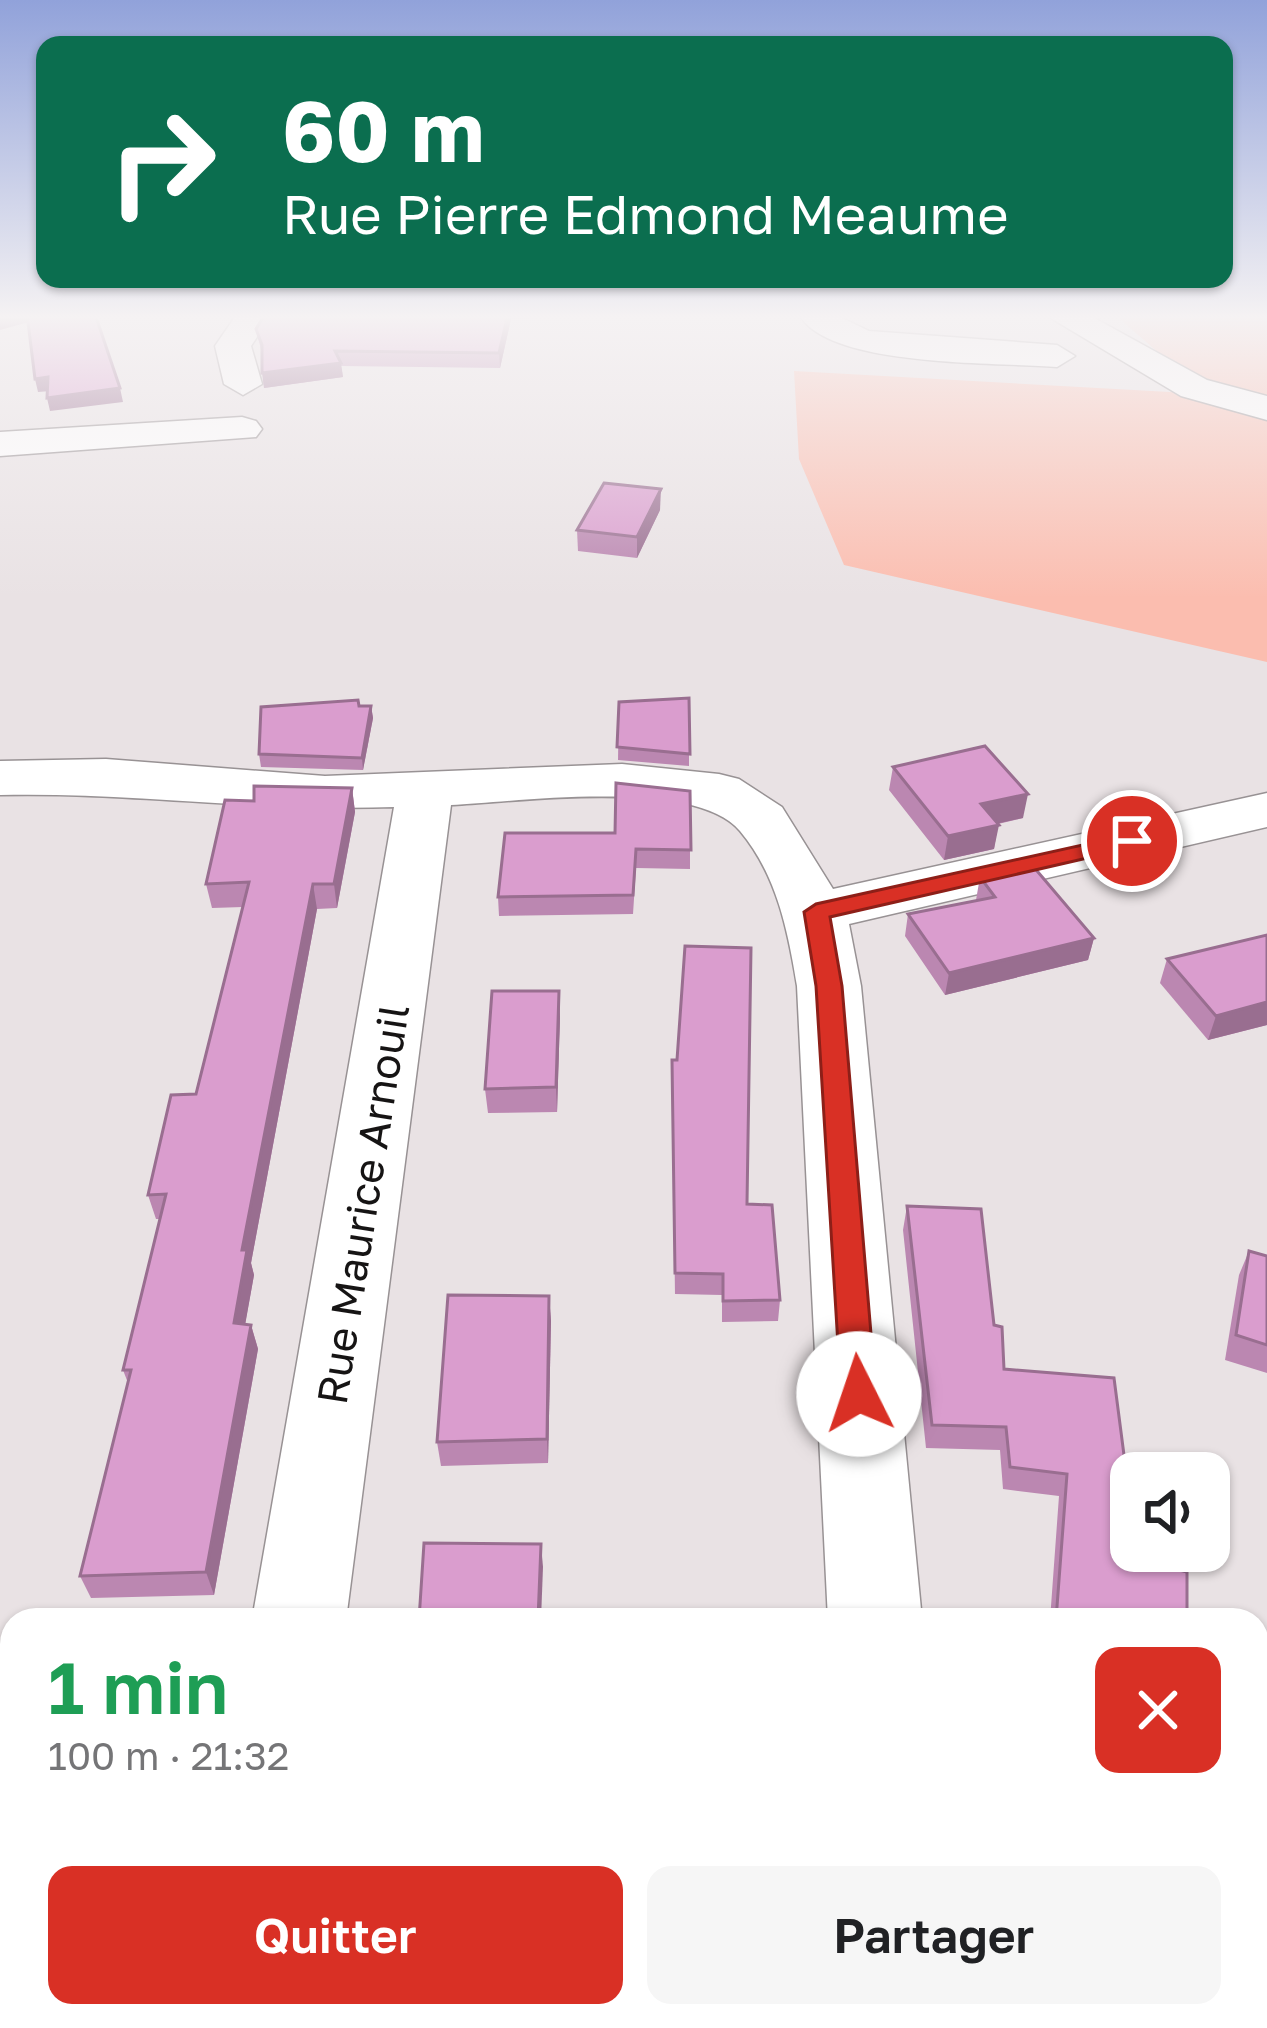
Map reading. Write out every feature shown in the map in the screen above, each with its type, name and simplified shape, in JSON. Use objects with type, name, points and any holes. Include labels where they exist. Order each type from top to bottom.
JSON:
[{"type":"street","points":[[0,444],[242,429]]},
{"type":"street","points":[[0,778],[106,776],[326,793],[622,781],[718,791],[761,819],[816,912],[829,986],[874,1608]]},
{"type":"street","name":"Rue Maurice Arnouil","points":[[301,1608],[425,787]]},
{"type":"street","points":[[816,912],[1267,810]]},
{"type":"shaded area","points":[[796,409],[1267,409],[1267,662],[844,565],[799,459]]},
{"type":"building","points":[[604,483],[661,489],[637,537],[577,530]]},
{"type":"building","points":[[689,698],[690,754],[617,747],[619,702]]},
{"type":"building","points":[[358,700],[359,706],[371,706],[362,758],[259,754],[261,707]]},
{"type":"building","points":[[985,746],[1028,794],[981,804],[999,825],[948,836],[893,767]]},
{"type":"building","points":[[616,783],[690,791],[691,850],[636,849],[633,895],[498,897],[505,833],[615,833]]},
{"type":"building","points":[[254,786],[352,788],[334,884],[313,884],[242,1250],[247,1250],[234,1323],[251,1325],[206,1572],[80,1576],[131,1370],[123,1370],[166,1194],[148,1195],[171,1095],[196,1094],[249,882],[206,884],[225,800],[254,801]]},
{"type":"building","points":[[1032,865],[1094,938],[949,973],[908,914],[995,897],[980,877]]},
{"type":"building","points":[[1267,935],[1267,1002],[1216,1016],[1167,959]]},
{"type":"building","points":[[685,946],[751,948],[747,1204],[772,1205],[780,1300],[723,1301],[723,1274],[675,1273],[672,1060],[677,1060]]},
{"type":"building","points":[[492,991],[559,991],[556,1087],[485,1089]]},
{"type":"building","points":[[907,1206],[981,1209],[994,1325],[1002,1327],[1004,1369],[1114,1378],[1124,1452],[1110,1452],[1110,1572],[1187,1572],[1187,1608],[1057,1608],[1067,1474],[1010,1467],[1006,1427],[932,1425]]},
{"type":"building","points":[[1249,1251],[1267,1256],[1267,1345],[1236,1335]]},
{"type":"building","points":[[448,1295],[549,1296],[547,1439],[437,1442]]},
{"type":"building","points":[[424,1543],[541,1544],[538,1608],[420,1608]]},
{"type":"route","points":[[859,1394],[829,986],[816,912],[1132,841]]}]
